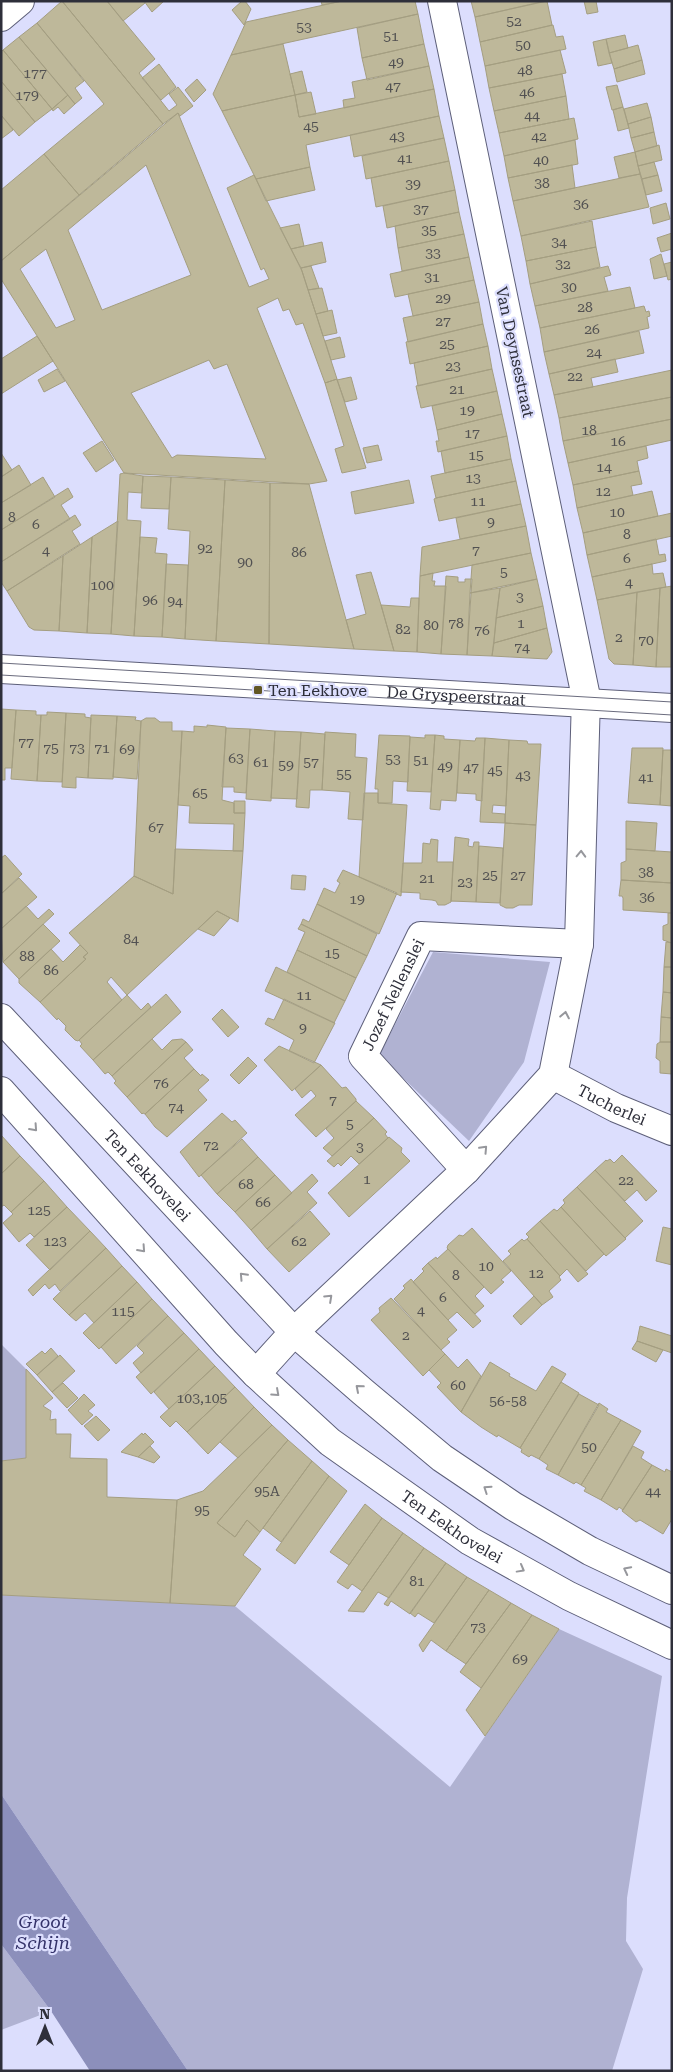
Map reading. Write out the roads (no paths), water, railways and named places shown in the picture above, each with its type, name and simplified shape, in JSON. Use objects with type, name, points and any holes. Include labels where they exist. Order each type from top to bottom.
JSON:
[{"type":"street","points":[[1,17],[20,1]]},
{"type":"street","name":"Van Deynsestraat","points":[[442,1],[586,703]]},
{"type":"street","name":"De Gryspeerstraat","points":[[1,669],[672,708]]},
{"type":"street","points":[[256,1374],[294,1332],[466,1170],[553,1075],[579,944],[586,703]]},
{"type":"street","name":"Jozef Nellenslei","points":[[466,1170],[363,1056],[421,936],[579,944]]},
{"type":"street","name":"Ten Eekhovelei","points":[[1,1018],[294,1332],[442,1458],[513,1506],[590,1550],[672,1590]]},
{"type":"street","name":"Tucherlei","points":[[553,1075],[616,1108],[672,1131]]},
{"type":"street","name":"Ten Eekhovelei","points":[[1,1091],[256,1374],[330,1442],[470,1541],[569,1596],[672,1645]]},
{"type":"water","name":"Groot Schijn","points":[[1,1794],[188,2071],[90,2071],[51,2011],[1,1944]]},
{"type":"tram line","points":[[1,663],[672,702]]},
{"type":"tram line","points":[[1,675],[672,715]]},
{"type":"place","name":"Ten Eekhove","points":[[258,690]]}]
